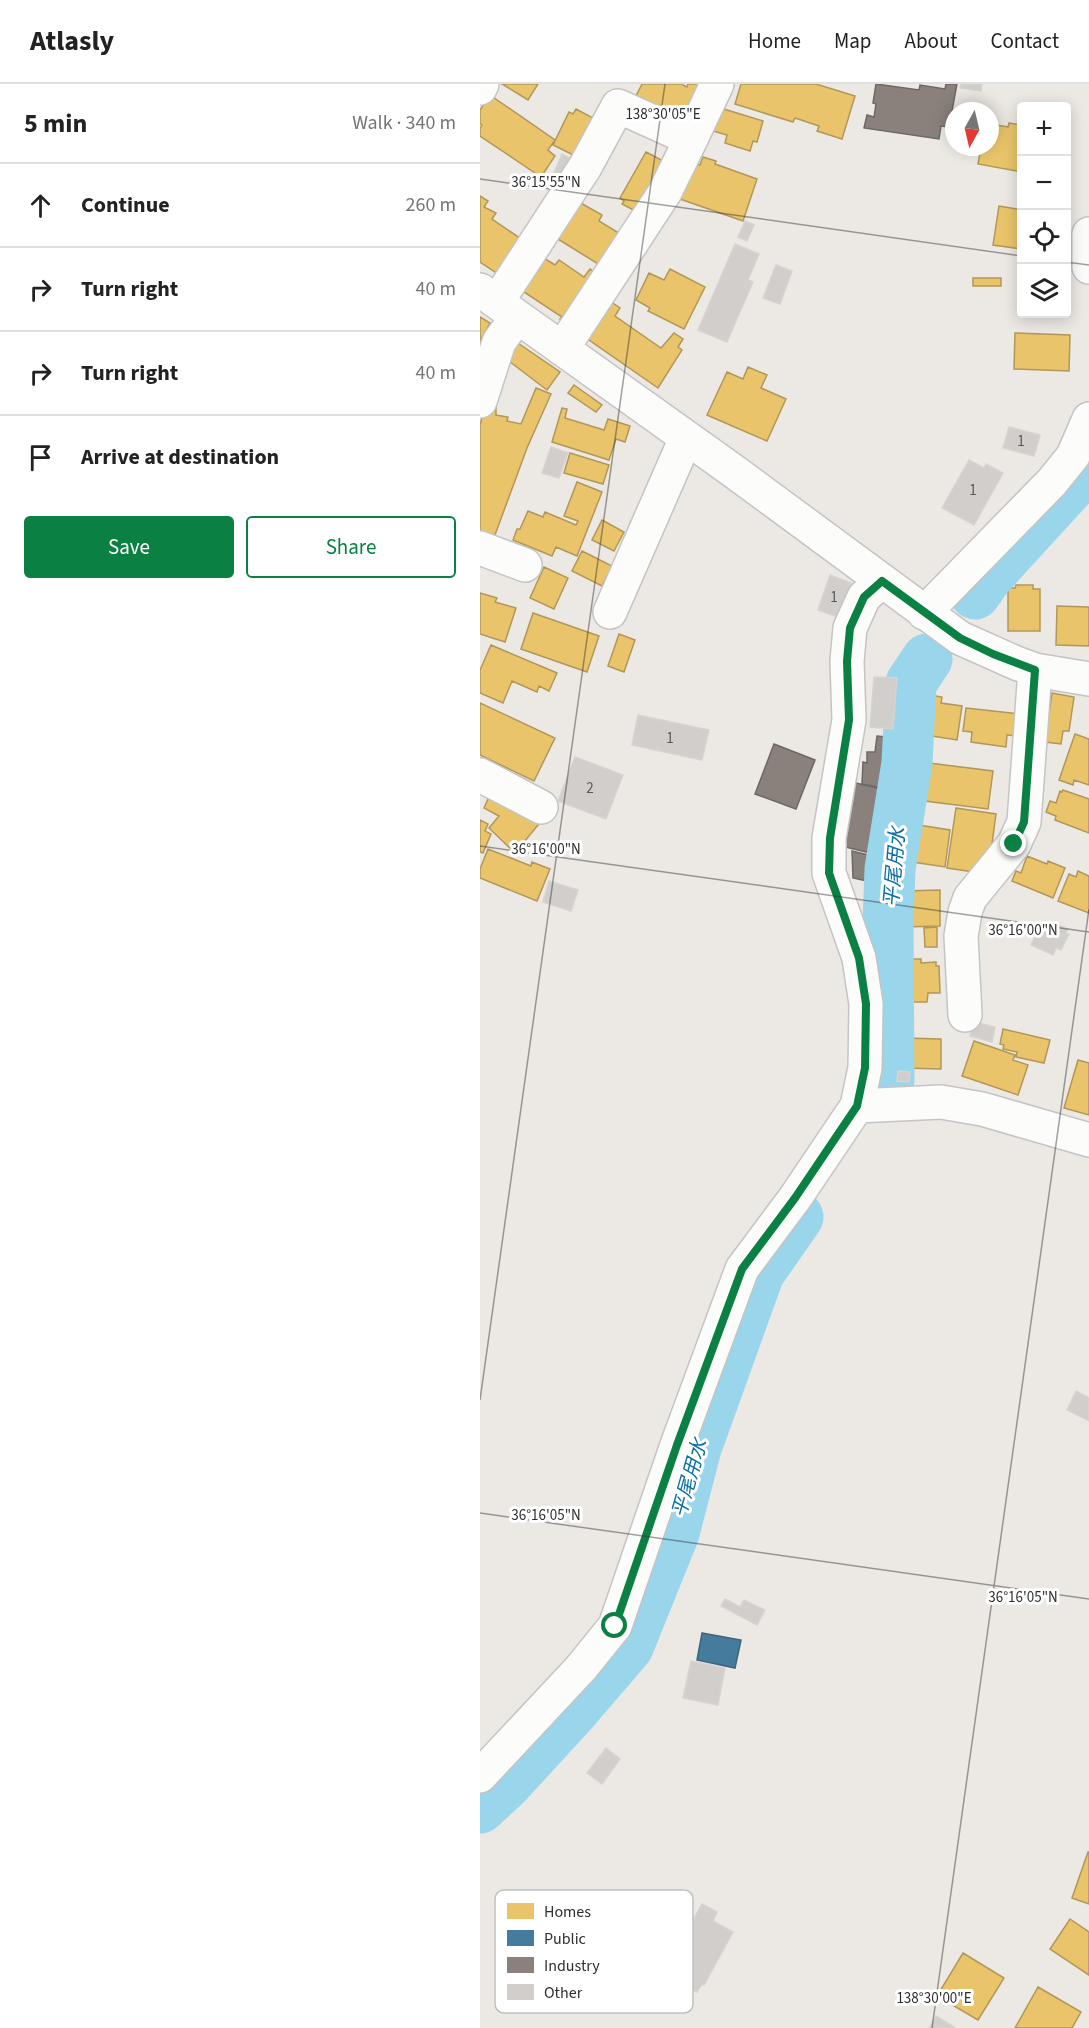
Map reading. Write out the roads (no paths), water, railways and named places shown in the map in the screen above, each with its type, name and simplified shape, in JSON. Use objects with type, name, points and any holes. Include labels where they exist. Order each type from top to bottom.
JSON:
[{"type":"street","points":[[562,349],[665,192],[717,84]]},
{"type":"street","points":[[480,400],[499,342],[498,303],[585,167],[618,106],[691,139]]},
{"type":"street","points":[[1089,234],[1089,267]]},
{"type":"street","points":[[498,303],[960,638],[1035,670],[1089,679]]},
{"type":"street","points":[[924,613],[1052,482],[1073,456],[1089,419]]},
{"type":"street","points":[[610,612],[686,438]]},
{"type":"street","points":[[480,548],[525,565]]},
{"type":"street","points":[[480,1776],[581,1668],[615,1626],[742,1269],[795,1198],[857,1106],[865,1068],[866,1004],[859,958],[829,873],[830,838],[849,720],[847,661],[850,628],[864,597],[882,581]]},
{"type":"street","points":[[965,1015],[961,936],[965,912],[970,898],[1014,844],[1024,822],[1035,670]]},
{"type":"street","points":[[480,775],[542,807]]},
{"type":"street","points":[[857,1106],[941,1102],[982,1109],[1089,1140]]},
{"type":"waterway","name":"平尾用水","points":[[975,594],[987,577],[1084,471],[1089,459]]},
{"type":"waterway","name":"平尾用水","points":[[889,1080],[890,869],[907,763],[911,683],[927,659]]},
{"type":"waterway","name":"平尾用水","points":[[480,1808],[506,1784],[628,1647],[674,1533],[696,1448],[759,1273],[798,1217]]}]
